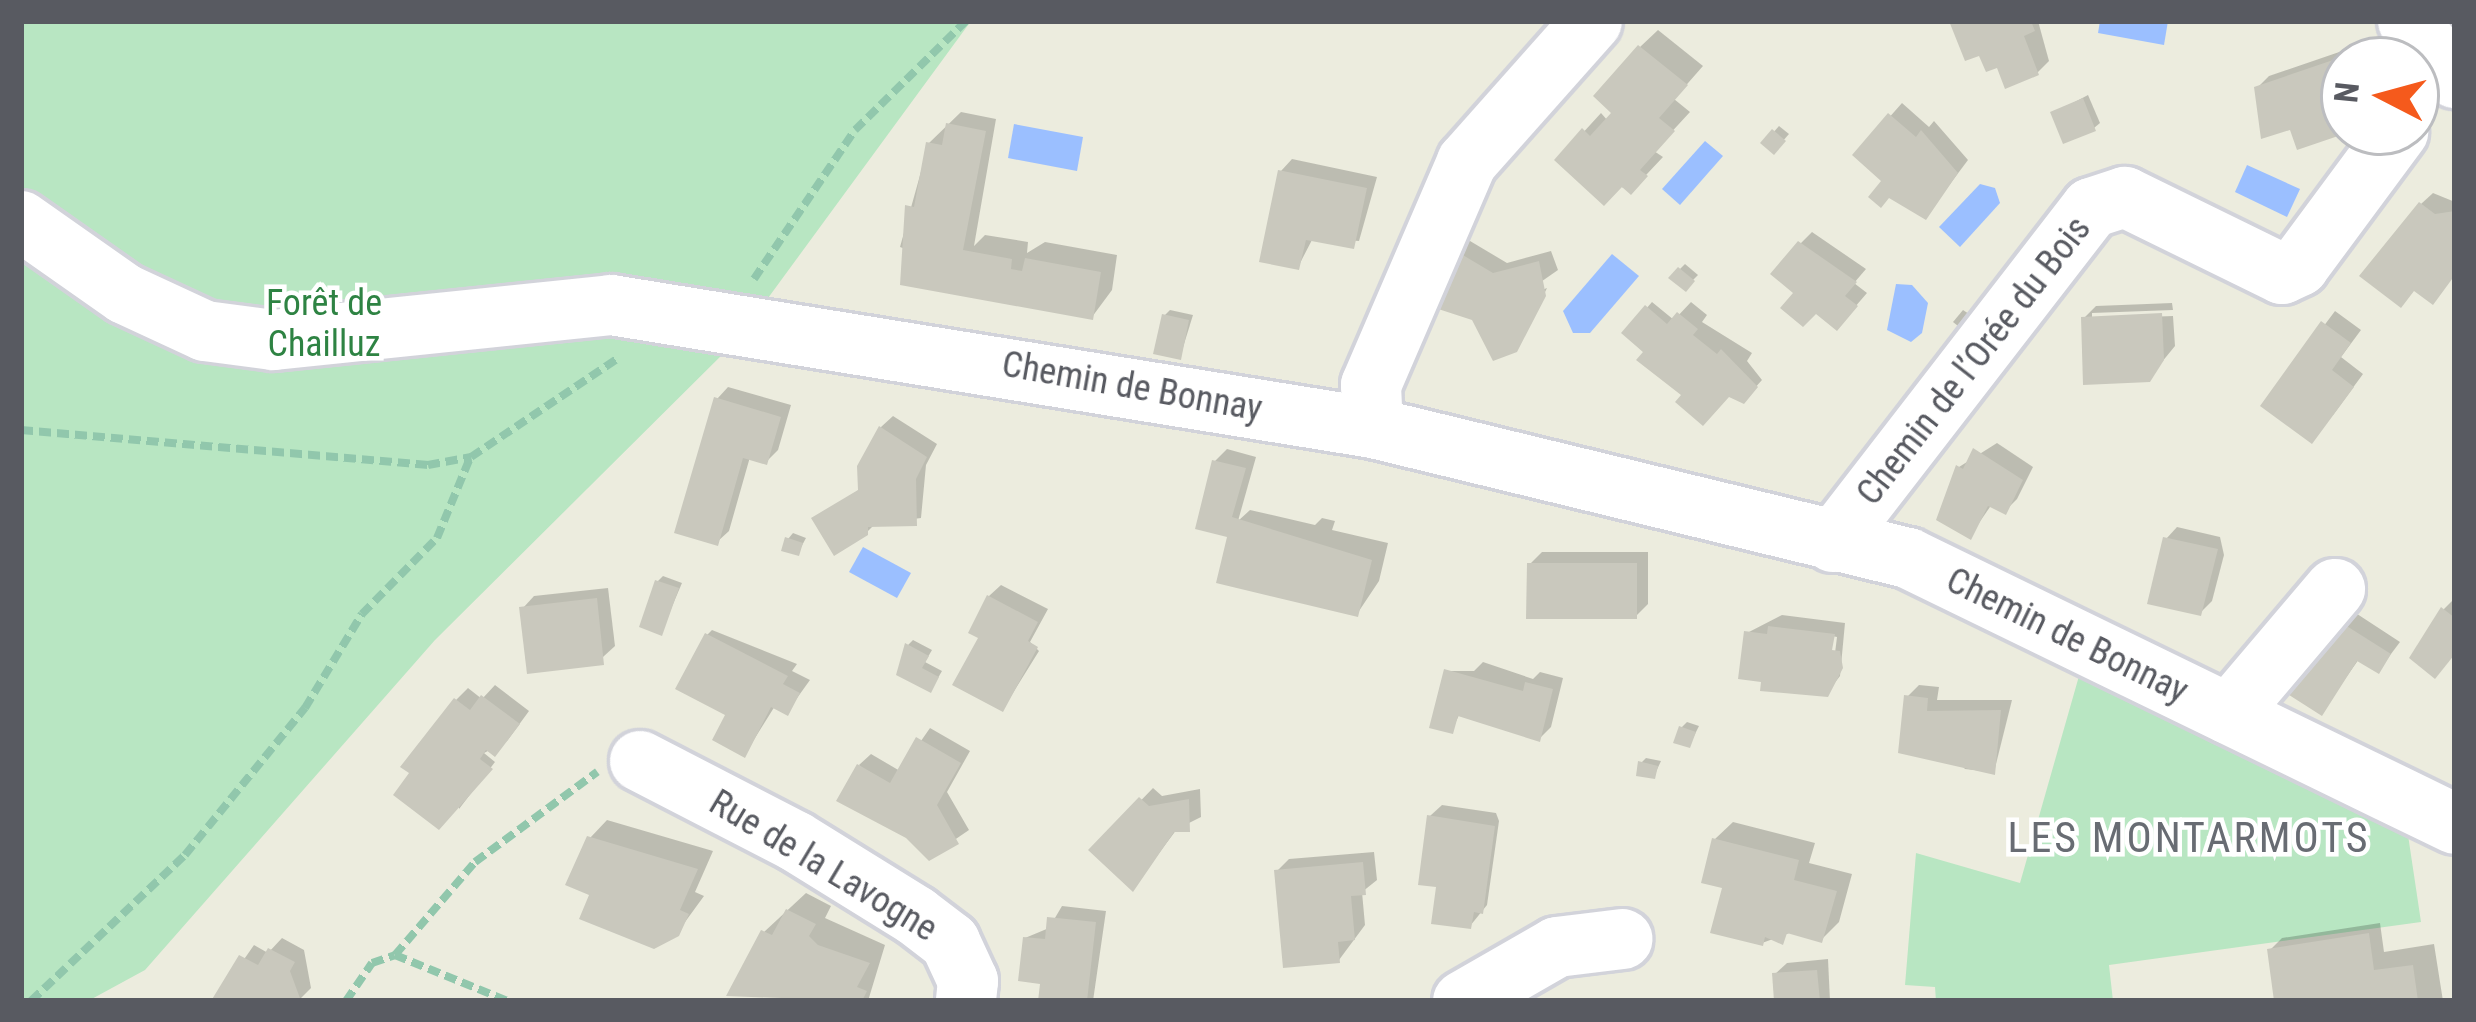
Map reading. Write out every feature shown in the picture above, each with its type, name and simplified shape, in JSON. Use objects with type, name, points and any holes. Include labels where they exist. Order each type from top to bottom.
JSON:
[{"type":"street","points":[[1372,428],[1371,385],[1467,162],[1580,24]]},
{"type":"street","name":"Chemin de l’Orée du Bois","points":[[1833,542],[2091,208],[2125,197],[2282,274],[2299,266],[2380,156]]},
{"type":"street","name":"Chemin de Bonnay","points":[[21,220],[124,294],[205,331],[273,340],[611,305],[1372,428],[1908,558],[2455,824]]},
{"type":"street","name":"Chemin de Bonnay","points":[[2229,714],[2335,589]]},
{"type":"street","name":"Rue de la Lavogne","points":[[640,761],[795,841],[916,916],[950,942],[968,982],[966,1001]]},
{"type":"street","points":[[1462,1001],[1557,946],[1623,939]]},
{"type":"path","points":[[21,430],[428,465],[471,457],[597,369],[699,319],[757,277],[855,130],[966,21]]},
{"type":"path","points":[[31,1001],[185,855],[305,708],[362,614],[437,538],[471,457]]},
{"type":"path","points":[[346,1001],[372,963],[395,955],[475,862],[611,762],[640,761]]},
{"type":"path","points":[[395,955],[508,1001]]},
{"type":"green space","name":"Forêt de Chailluz","points":[[21,21],[971,21],[738,339],[435,640],[145,970],[88,1001],[21,1001]]},
{"type":"green space","points":[[2079,676],[2408,835],[2421,922],[2109,965],[2113,1001],[1936,1001],[1935,987],[1905,985],[1916,853],[2020,883]]},
{"type":"water","points":[[2100,21],[2168,21],[2164,45],[2098,33]]},
{"type":"water","points":[[1014,124],[1083,137],[1077,171],[1008,158]]},
{"type":"water","points":[[1705,141],[1723,156],[1680,205],[1662,189]]},
{"type":"water","points":[[2247,165],[2300,189],[2287,217],[2235,192]]},
{"type":"water","points":[[1980,184],[1995,188],[2000,203],[1960,247],[1939,227]]},
{"type":"water","points":[[1612,254],[1639,276],[1590,333],[1573,333],[1563,311]]},
{"type":"water","points":[[1896,284],[1912,285],[1928,303],[1922,333],[1911,342],[1887,330]]},
{"type":"water","points":[[863,547],[911,573],[897,598],[849,572]]},
{"type":"building","points":[[1949,21],[2031,21],[2035,31],[2024,36],[2039,75],[2005,89],[1997,68],[1986,72],[1979,56],[1965,61]]},
{"type":"building","points":[[1638,45],[1688,85],[1659,118],[1675,131],[1640,170],[1648,176],[1631,195],[1622,187],[1604,206],[1554,160],[1582,128],[1590,136],[1611,113],[1593,96]]},
{"type":"building","points":[[2320,64],[2320,142],[2297,150],[2290,130],[2261,139],[2254,87]]},
{"type":"building","points":[[2083,98],[2096,131],[2063,144],[2050,112]]},
{"type":"building","points":[[1888,113],[1916,137],[1921,130],[1958,173],[1926,220],[1889,198],[1881,208],[1868,197],[1881,181],[1852,155]]},
{"type":"building","points":[[946,123],[986,131],[963,250],[1012,259],[1011,269],[1022,271],[1025,258],[1101,272],[1093,320],[900,285],[905,205],[914,207],[926,142],[942,145]]},
{"type":"building","points":[[1772,129],[1786,141],[1774,155],[1760,143]]},
{"type":"building","points":[[1278,170],[1367,188],[1354,249],[1306,240],[1299,270],[1259,262]]},
{"type":"building","points":[[2419,202],[2435,214],[2455,211],[2455,275],[2433,305],[2414,291],[2401,308],[2359,276]]},
{"type":"building","points":[[1798,241],[1857,282],[1845,296],[1858,306],[1837,331],[1816,314],[1803,327],[1780,308],[1793,293],[1770,274]]},
{"type":"building","points":[[1451,248],[1493,273],[1539,261],[1546,296],[1517,352],[1493,361],[1472,320],[1426,305]]},
{"type":"building","points":[[1678,267],[1695,281],[1686,292],[1668,278]]},
{"type":"building","points":[[1645,305],[1667,324],[1677,312],[1698,329],[1693,335],[1717,354],[1721,349],[1758,387],[1744,404],[1729,397],[1703,426],[1675,402],[1681,395],[1636,360],[1643,352],[1621,333]]},
{"type":"building","points":[[2162,313],[2164,360],[2150,382],[2083,385],[2081,317]]},
{"type":"building","points":[[1162,314],[1189,320],[1181,360],[1153,354]]},
{"type":"building","points":[[2321,321],[2351,343],[2332,370],[2354,387],[2312,444],[2260,406]]},
{"type":"building","points":[[714,397],[781,417],[767,465],[743,458],[718,546],[674,533]]},
{"type":"building","points":[[879,426],[927,457],[916,479],[917,526],[868,527],[868,535],[834,556],[811,518],[858,490],[857,466]]},
{"type":"building","points":[[1973,448],[2023,480],[2006,515],[1988,506],[1971,540],[1936,520],[1956,465],[1963,469]]},
{"type":"building","points":[[1212,460],[1246,468],[1232,517],[1372,560],[1358,617],[1216,583],[1227,537],[1195,529]]},
{"type":"building","points":[[785,537],[803,543],[799,556],[781,551]]},
{"type":"building","points":[[2163,537],[2218,549],[2201,616],[2147,604]]},
{"type":"building","points":[[1527,563],[1637,563],[1637,619],[1526,619]]},
{"type":"building","points":[[655,580],[679,588],[662,636],[639,627]]},
{"type":"building","points":[[987,595],[1038,622],[1028,641],[1038,647],[1003,712],[952,685],[978,638],[968,633]]},
{"type":"building","points":[[597,598],[604,665],[527,674],[519,607]]},
{"type":"building","points":[[2441,607],[2455,618],[2455,654],[2435,679],[2409,658]]},
{"type":"building","points":[[2334,618],[2391,654],[2379,674],[2357,661],[2322,716],[2286,693]]},
{"type":"building","points":[[1768,626],[1835,634],[1832,650],[1840,651],[1843,668],[1828,697],[1760,691],[1761,682],[1738,679],[1744,631],[1767,634]]},
{"type":"building","points":[[705,633],[788,676],[783,684],[800,693],[788,716],[771,707],[745,758],[712,740],[725,715],[675,689]]},
{"type":"building","points":[[905,643],[929,656],[922,668],[939,677],[931,693],[896,675]]},
{"type":"building","points":[[1444,669],[1523,691],[1525,682],[1553,689],[1540,742],[1458,716],[1453,734],[1429,728]]},
{"type":"building","points":[[481,695],[520,724],[495,757],[486,750],[480,759],[493,769],[439,830],[393,795],[409,773],[400,767],[454,698],[470,710]]},
{"type":"building","points":[[1904,695],[1928,698],[1927,711],[2001,710],[1995,775],[1898,753]]},
{"type":"building","points":[[1679,726],[1696,732],[1690,748],[1673,743]]},
{"type":"building","points":[[916,737],[961,763],[937,805],[959,844],[929,861],[906,838],[836,801],[857,764],[890,783]]},
{"type":"building","points":[[1638,761],[1658,766],[1655,779],[1636,776]]},
{"type":"building","points":[[1139,797],[1149,806],[1189,799],[1190,832],[1174,832],[1133,892],[1088,850]]},
{"type":"building","points":[[1427,815],[1495,826],[1483,914],[1474,912],[1471,929],[1431,924],[1436,887],[1418,885]]},
{"type":"building","points":[[587,836],[698,869],[680,910],[689,914],[679,936],[654,949],[579,919],[589,895],[565,885]]},
{"type":"building","points":[[1712,838],[1799,860],[1794,880],[1837,891],[1822,943],[1787,933],[1783,945],[1765,937],[1763,946],[1710,933],[1722,888],[1701,883]]},
{"type":"building","points":[[1363,862],[1366,895],[1351,896],[1355,940],[1338,942],[1340,963],[1283,968],[1274,870]]},
{"type":"building","points":[[786,909],[816,924],[809,936],[818,945],[870,963],[857,987],[867,991],[862,1001],[726,996],[761,930],[772,935]]},
{"type":"building","points":[[1047,917],[1096,922],[1087,1001],[1038,1001],[1040,984],[1018,981],[1023,937],[1045,939]]},
{"type":"building","points":[[2369,933],[2374,970],[2413,965],[2418,1001],[2274,1001],[2267,949]]},
{"type":"building","points":[[268,948],[295,962],[290,971],[301,1001],[211,1001],[239,955],[258,965]]},
{"type":"building","points":[[1817,970],[1820,1001],[1774,1001],[1772,973]]},
{"type":"district","name":"LES MONTARMOTS","points":[[2189,838]]}]
